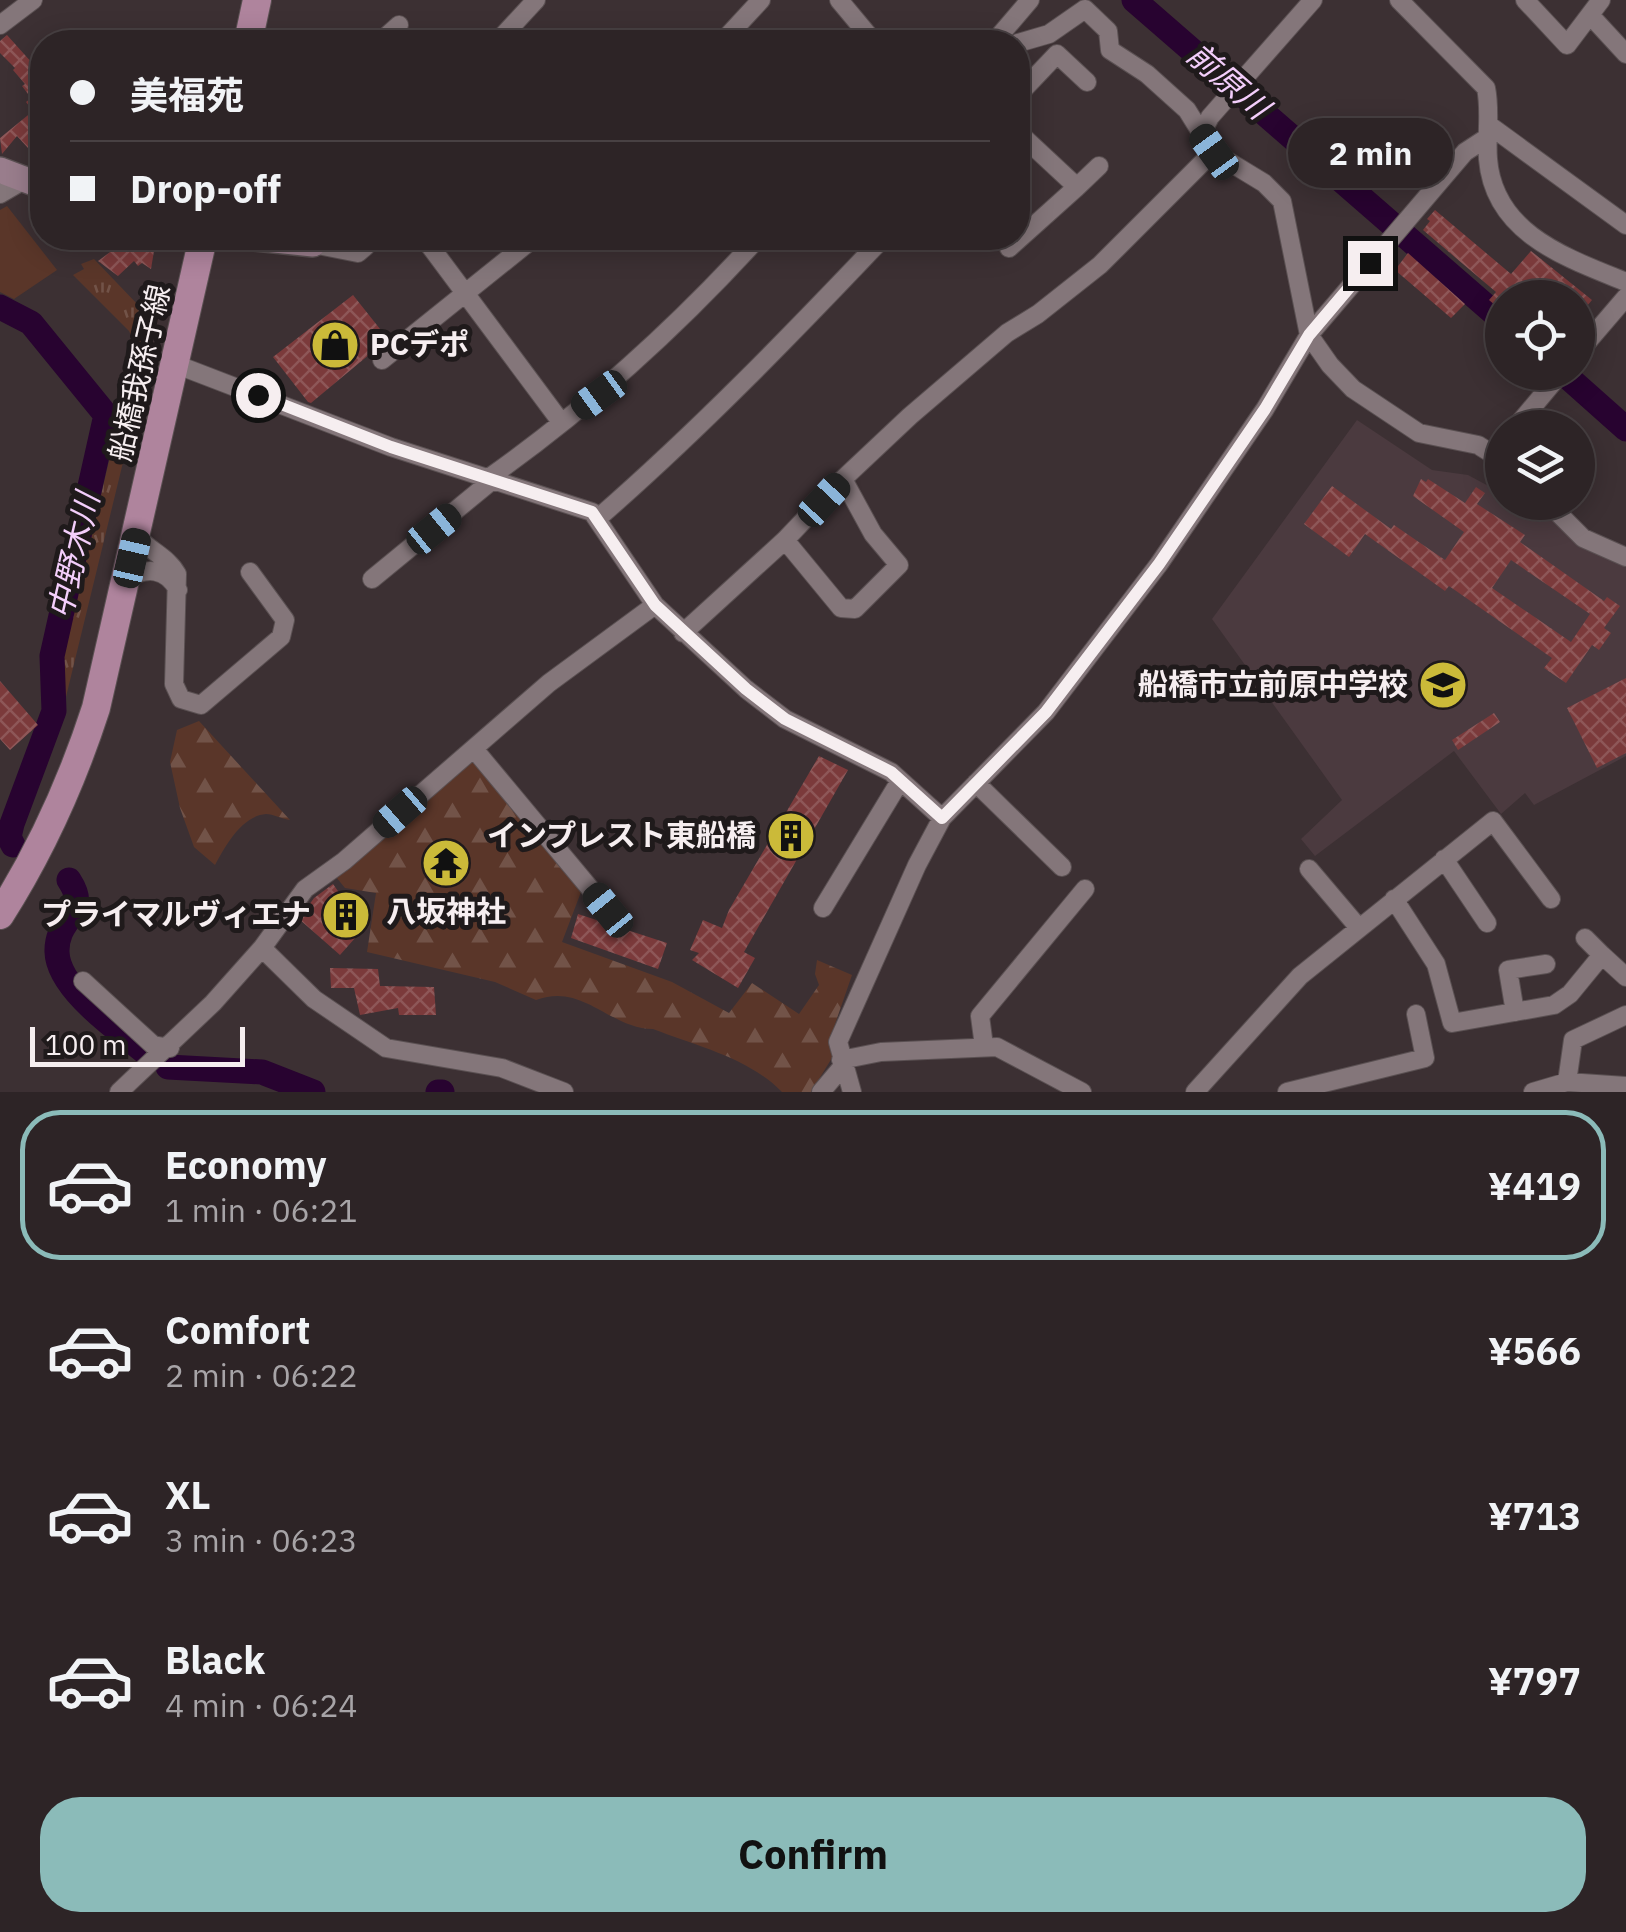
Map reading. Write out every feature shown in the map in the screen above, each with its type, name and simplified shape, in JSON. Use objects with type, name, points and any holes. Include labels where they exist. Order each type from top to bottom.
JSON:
[{"type":"main road","points":[[251,30],[257,0]]},
{"type":"main road","name":"船橋我孫子線","points":[[0,915],[50,830],[78,766],[96,708],[200,250]]},
{"type":"street","points":[[0,25],[33,0]]},
{"type":"street","points":[[508,30],[536,0]]},
{"type":"street","points":[[733,30],[761,0]]},
{"type":"street","points":[[839,0],[864,30]]},
{"type":"street","points":[[1004,30],[1030,0]]},
{"type":"street","points":[[1202,135],[1210,117],[1313,0]]},
{"type":"street","points":[[1399,0],[1486,88],[1490,105],[1488,161],[1501,204],[1523,230],[1557,254],[1626,282]]},
{"type":"street","points":[[1525,0],[1567,45],[1595,7],[1626,54]]},
{"type":"street","points":[[1030,40],[1050,34],[1086,9],[1108,32],[1110,50],[1147,74],[1187,110],[1214,152],[1264,183],[1282,201],[1309,335],[1330,365],[1383,410],[1419,434],[1485,447]]},
{"type":"street","points":[[393,30],[399,25]]},
{"type":"street","points":[[1030,83],[1056,54],[1087,82]]},
{"type":"street","points":[[1488,131],[1626,226]]},
{"type":"street","points":[[852,1092],[838,1042],[917,864],[942,818],[1046,712],[1159,564],[1265,409],[1309,335],[1465,152],[1488,131]]},
{"type":"street","points":[[1030,143],[1077,188]]},
{"type":"street","points":[[683,633],[786,540],[843,479],[1007,333],[1038,314],[1100,264],[1214,152]]},
{"type":"street","points":[[1030,229],[1100,166]]},
{"type":"street","points":[[0,194],[22,179]]},
{"type":"street","points":[[433,250],[560,422]]},
{"type":"street","points":[[382,360],[518,250]]},
{"type":"street","points":[[372,579],[560,422],[599,395],[684,317],[747,250]]},
{"type":"street","points":[[597,518],[701,424],[871,250]]},
{"type":"street","points":[[1595,334],[1626,297]]},
{"type":"street","points":[[175,364],[391,447],[592,512],[655,605],[683,633],[785,719],[891,772],[942,818]]},
{"type":"street","points":[[1531,410],[1547,390]]},
{"type":"street","points":[[786,540],[841,608],[855,609],[899,565],[873,534],[843,479]]},
{"type":"street","points":[[1565,520],[1583,538],[1626,556]]},
{"type":"street","points":[[136,536],[171,563],[177,574],[174,684],[182,700],[200,704],[281,638],[285,620],[250,572]]},
{"type":"street","points":[[126,580],[138,572],[161,572],[171,578],[178,590]]},
{"type":"street","points":[[119,1092],[170,1048],[262,948],[305,889],[344,862],[549,683],[655,605]]},
{"type":"street","points":[[474,749],[608,910]]},
{"type":"street","points":[[823,908],[900,780]]},
{"type":"street","points":[[976,783],[1062,866]]},
{"type":"street","points":[[1196,1092],[1300,976],[1493,821],[1551,898]]},
{"type":"street","points":[[1444,859],[1487,924]]},
{"type":"street","points":[[1309,869],[1359,928]]},
{"type":"street","points":[[984,1046],[980,1016],[1085,890]]},
{"type":"street","points":[[1394,899],[1436,964],[1452,1023],[1554,1005],[1570,994],[1602,956]]},
{"type":"street","points":[[1585,938],[1626,977]]},
{"type":"street","points":[[262,948],[314,999],[386,1048],[487,1064],[564,1092]]},
{"type":"street","points":[[1515,1012],[1508,970],[1546,964]]},
{"type":"street","points":[[83,981],[153,1045],[170,1048]]},
{"type":"street","points":[[1287,1092],[1425,1058],[1416,1014]]},
{"type":"street","points":[[1567,1082],[1572,1040],[1626,1015]]},
{"type":"street","points":[[821,1092],[842,1063],[881,1052],[984,1046],[997,1047],[1028,1061],[1082,1092]]},
{"type":"street","points":[[1533,1092],[1567,1082],[1626,1086]]},
{"type":"shaded area","name":"船橋市立前原中学校","points":[[1357,420],[1432,470],[1468,475],[1485,484],[1485,520],[1555,520],[1578,542],[1626,563],[1626,756],[1534,805],[1525,793],[1501,814],[1454,751],[1315,856],[1301,839],[1342,800],[1212,619]]},
{"type":"green space","points":[[7,206],[30,235],[30,250],[41,250],[57,270],[14,299],[0,292],[0,210]]},
{"type":"green space","points":[[94,259],[139,306],[142,298],[162,302],[64,705],[60,670],[136,346],[129,331],[73,275],[84,269],[81,264]]},
{"type":"green space","points":[[199,721],[290,820],[266,814],[249,820],[215,865],[194,847],[170,762],[177,730]]},
{"type":"green space","points":[[473,761],[581,892],[562,942],[672,982],[729,1013],[752,983],[799,1014],[819,985],[815,974],[817,960],[852,975],[834,1027],[835,1053],[811,1092],[782,1092],[738,1062],[653,1029],[623,1022],[582,1001],[553,996],[536,1000],[495,982],[367,952],[376,893],[345,888],[336,877]]},
{"type":"building","points":[[7,35],[30,61],[30,97],[15,68],[0,53],[0,41]]},
{"type":"building","points":[[30,113],[28,148],[17,136],[2,154],[0,138]]},
{"type":"building","points":[[1435,210],[1511,274],[1531,251],[1567,280],[1485,283],[1423,230],[1430,221],[1427,219]]},
{"type":"building","points":[[113,250],[154,251],[151,269],[134,261],[118,276],[98,261]]},
{"type":"building","points":[[1408,253],[1465,304],[1451,318],[1395,270]]},
{"type":"building","points":[[353,295],[388,339],[308,402],[273,357]]},
{"type":"building","points":[[1421,479],[1428,479],[1465,503],[1476,487],[1485,493],[1477,504],[1485,509],[1485,520],[1502,520],[1525,535],[1520,542],[1604,601],[1607,597],[1620,606],[1604,628],[1611,633],[1599,650],[1592,645],[1566,683],[1544,668],[1552,658],[1449,586],[1445,591],[1365,534],[1349,557],[1304,524],[1332,486],[1391,529],[1394,525],[1445,560],[1464,532],[1413,496]],"holes":[[[1511,560],[1590,614],[1571,642],[1492,588]]]},
{"type":"building","points":[[1626,678],[1626,753],[1597,768],[1567,708]]},
{"type":"building","points":[[0,681],[38,725],[10,750],[0,739]]},
{"type":"building","points":[[1494,713],[1500,722],[1458,750],[1452,740]]},
{"type":"building","name":"インプレスト東船橋","points":[[819,756],[848,770],[744,952],[755,958],[738,988],[692,960],[699,953],[690,950],[703,920],[722,928]]},
{"type":"building","points":[[333,884],[364,928],[340,955],[299,919],[314,898]]},
{"type":"building","points":[[578,914],[667,943],[658,969],[571,938]]},
{"type":"building","points":[[330,968],[378,969],[380,986],[434,987],[436,1015],[399,1015],[398,1008],[360,1015],[354,988],[331,988]]},
{"type":"waterway","name":"前原川","points":[[1134,0],[1485,305]]},
{"type":"waterway","name":"中野木川","points":[[0,307],[31,323],[106,415],[52,656],[54,711],[12,824],[9,837],[13,845]]},
{"type":"waterway","name":"前原川","points":[[1582,390],[1626,429]]},
{"type":"waterway","name":"中野木川","points":[[69,880],[77,901],[58,940],[60,966],[91,1008],[145,1052]]},
{"type":"waterway","name":"中野木川","points":[[168,1067],[262,1072],[313,1092]]},
{"type":"place","name":"PCデポ","points":[[335,345]]},
{"type":"place","name":"船橋市立前原中学校","points":[[1443,685]]},
{"type":"place","name":"インプレスト東船橋","points":[[791,836]]},
{"type":"place","name":"八坂神社","points":[[446,863]]},
{"type":"place","name":"プライマルヴィエナ","points":[[346,915]]},
{"type":"route","points":[[258,395],[391,447],[592,512],[655,605],[746,689],[785,719],[891,772],[942,818],[1046,712],[1159,564],[1265,409],[1309,335],[1370,263]]}]
